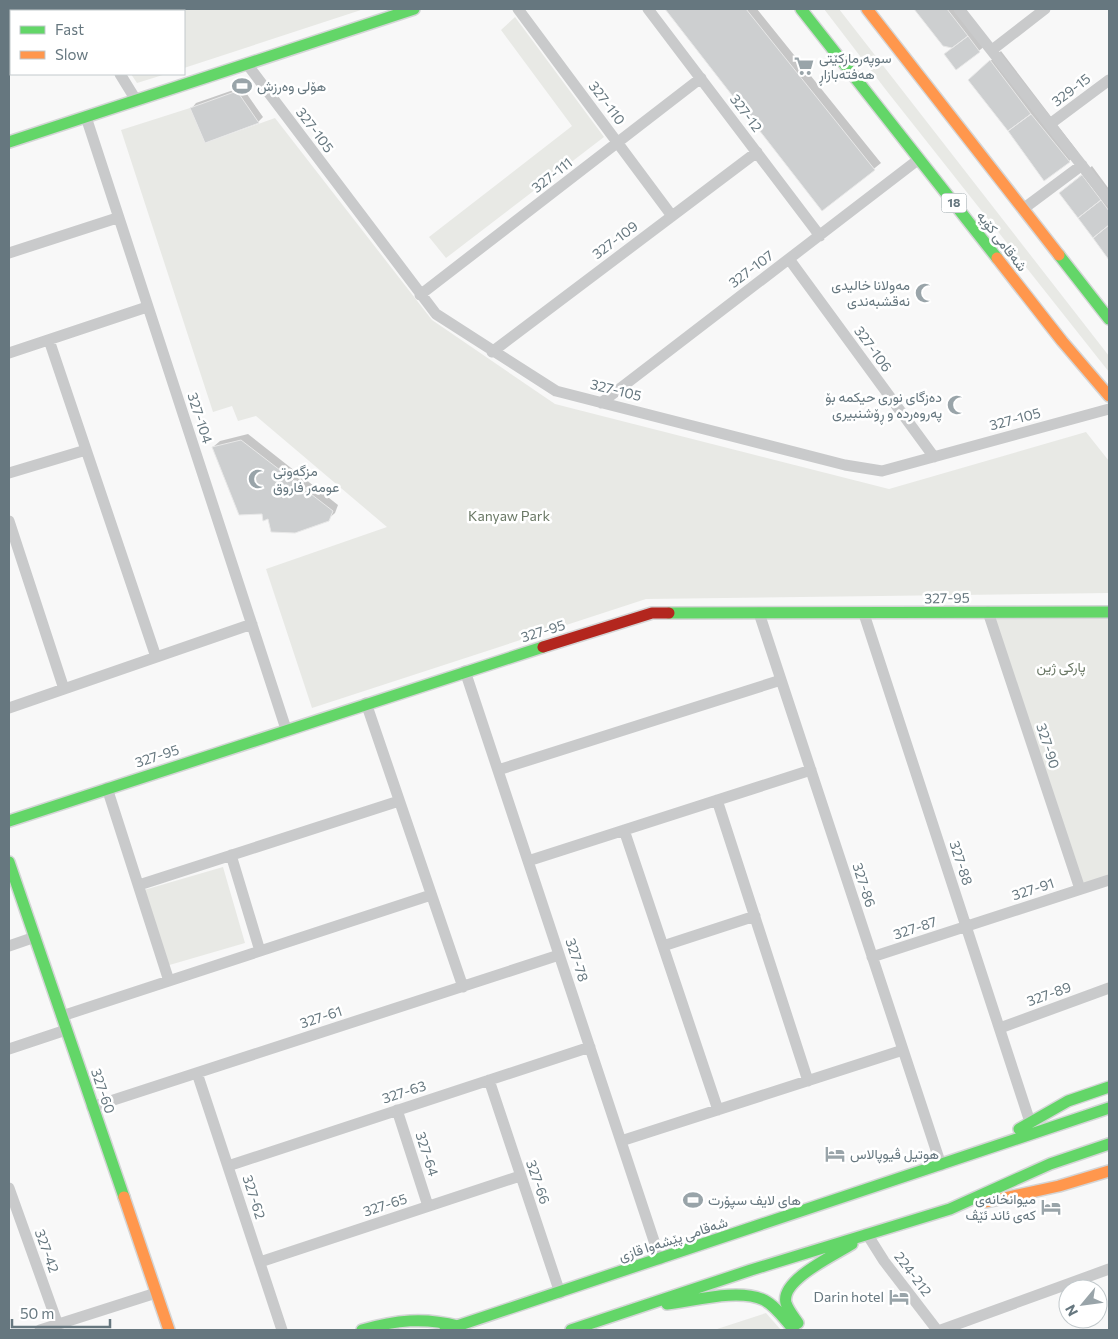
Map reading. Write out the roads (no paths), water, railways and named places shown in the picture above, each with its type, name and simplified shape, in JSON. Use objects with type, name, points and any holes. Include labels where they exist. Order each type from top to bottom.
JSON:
[{"type":"main road","name":"شەقامی کۆیە","points":[[801,9],[1062,341],[1109,396]]},
{"type":"main road","points":[[867,9],[1109,319]]},
{"type":"main road","points":[[9,142],[407,10]]},
{"type":"main road","points":[[1062,341],[1109,408]]},
{"type":"main road","name":"327-95","points":[[9,821],[366,703],[652,613],[1109,612]]},
{"type":"main road","name":"327-60","points":[[9,862],[169,1330]]},
{"type":"main road","points":[[993,1146],[1030,1122],[1068,1101],[1109,1087]]},
{"type":"main road","name":"شەقامی پێشەوا قازی","points":[[445,1330],[660,1260],[1109,1108]]},
{"type":"main road","points":[[950,1210],[1050,1164],[1109,1144]]},
{"type":"main road","points":[[571,1330],[867,1234],[950,1210],[1059,1186],[1109,1171]]},
{"type":"main road","points":[[803,1330],[786,1303],[788,1287],[794,1280],[867,1234]]},
{"type":"main road","points":[[640,1307],[748,1296],[769,1304],[794,1330]]},
{"type":"main road","points":[[362,1330],[411,1318],[435,1319],[458,1326]]},
{"type":"street","name":"327-110","points":[[518,9],[672,216]]},
{"type":"street","name":"327-12","points":[[648,9],[820,236]]},
{"type":"street","points":[[959,9],[1109,200]]},
{"type":"street","points":[[992,50],[1045,9]]},
{"type":"street","name":"327-105","points":[[247,64],[436,314],[492,352],[556,391],[845,465],[882,471],[1109,408]]},
{"type":"street","points":[[121,75],[136,100]]},
{"type":"street","name":"327-111","points":[[420,295],[701,78]]},
{"type":"street","name":"329-15","points":[[1050,124],[1109,80]]},
{"type":"street","name":"327-104","points":[[86,117],[117,218],[286,729]]},
{"type":"street","name":"327-109","points":[[492,352],[757,152]]},
{"type":"street","name":"327-107","points":[[601,403],[919,159]]},
{"type":"street","points":[[1023,209],[1082,165]]},
{"type":"street","points":[[9,253],[117,218]]},
{"type":"street","name":"327-106","points":[[789,259],[934,457]]},
{"type":"street","points":[[9,353],[147,307]]},
{"type":"street","points":[[49,340],[156,657]]},
{"type":"street","points":[[9,474],[86,450]]},
{"type":"street","points":[[9,522],[64,689]]},
{"type":"street","name":"327-90","points":[[988,612],[1080,889]]},
{"type":"street","name":"327-86","points":[[759,613],[941,1165]]},
{"type":"street","name":"327-88","points":[[864,614],[1030,1122]]},
{"type":"street","points":[[9,708],[252,624]]},
{"type":"street","name":"327-78","points":[[465,671],[660,1260]]},
{"type":"street","points":[[498,770],[781,680]]},
{"type":"street","points":[[366,703],[463,986]]},
{"type":"street","points":[[528,861],[811,770]]},
{"type":"street","points":[[108,788],[169,981]]},
{"type":"street","points":[[718,800],[808,1081]]},
{"type":"street","points":[[139,885],[399,801]]},
{"type":"street","points":[[624,830],[718,1110]]},
{"type":"street","points":[[231,856],[260,951]]},
{"type":"street","name":"327-91","points":[[966,927],[1109,880]]},
{"type":"street","points":[[62,1016],[431,895]]},
{"type":"street","points":[[662,946],[754,916]]},
{"type":"street","name":"327-87","points":[[872,957],[966,927]]},
{"type":"street","points":[[9,946],[35,937]]},
{"type":"street","name":"327-61","points":[[92,1107],[559,955]]},
{"type":"street","name":"327-89","points":[[1000,1028],[1109,988]]},
{"type":"street","points":[[9,1049],[66,1030]]},
{"type":"street","name":"327-63","points":[[228,1166],[590,1047]]},
{"type":"street","points":[[621,1141],[903,1050]]},
{"type":"street","name":"327-62","points":[[197,1073],[282,1330]]},
{"type":"street","name":"327-66","points":[[489,1080],[560,1293]]},
{"type":"street","name":"327-64","points":[[397,1110],[428,1206]]},
{"type":"street","name":"327-65","points":[[260,1262],[520,1176]]},
{"type":"street","name":"327-42","points":[[9,1188],[58,1325]]},
{"type":"street","name":"224-212","points":[[867,1234],[884,1261],[937,1330]]},
{"type":"street","points":[[941,1330],[1109,1269]]},
{"type":"street","points":[[40,1330],[156,1293]]},
{"type":"place","name":"سوپەرمارکێتی هەفتەبازاڕ","points":[[804,66]]},
{"type":"place","name":"هۆلی وەرزش","points":[[242,86]]},
{"type":"place","name":"مەولانا خالیدی نەقشبەندی","points":[[925,293]]},
{"type":"place","name":"دەزگای نوری حیکمە بۆ پەروەردە و ڕۆشنبیری","points":[[957,405]]},
{"type":"place","name":"مزگەوتی عومەر فاروق","points":[[258,479]]},
{"type":"place","name":"هوتیل ڤیوپالاس","points":[[835,1154]]},
{"type":"place","name":"های لایف سپۆرت","points":[[693,1200]]},
{"type":"place","name":"میوانخانەی کەی ئاند ئێڤ","points":[[1051,1207]]},
{"type":"place","name":"Darin hotel","points":[[899,1297]]},
{"type":"park label","name":"Kanyaw Park","points":[[509,516]]},
{"type":"park label","name":"پارکی ژین","points":[[1061,667]]}]
